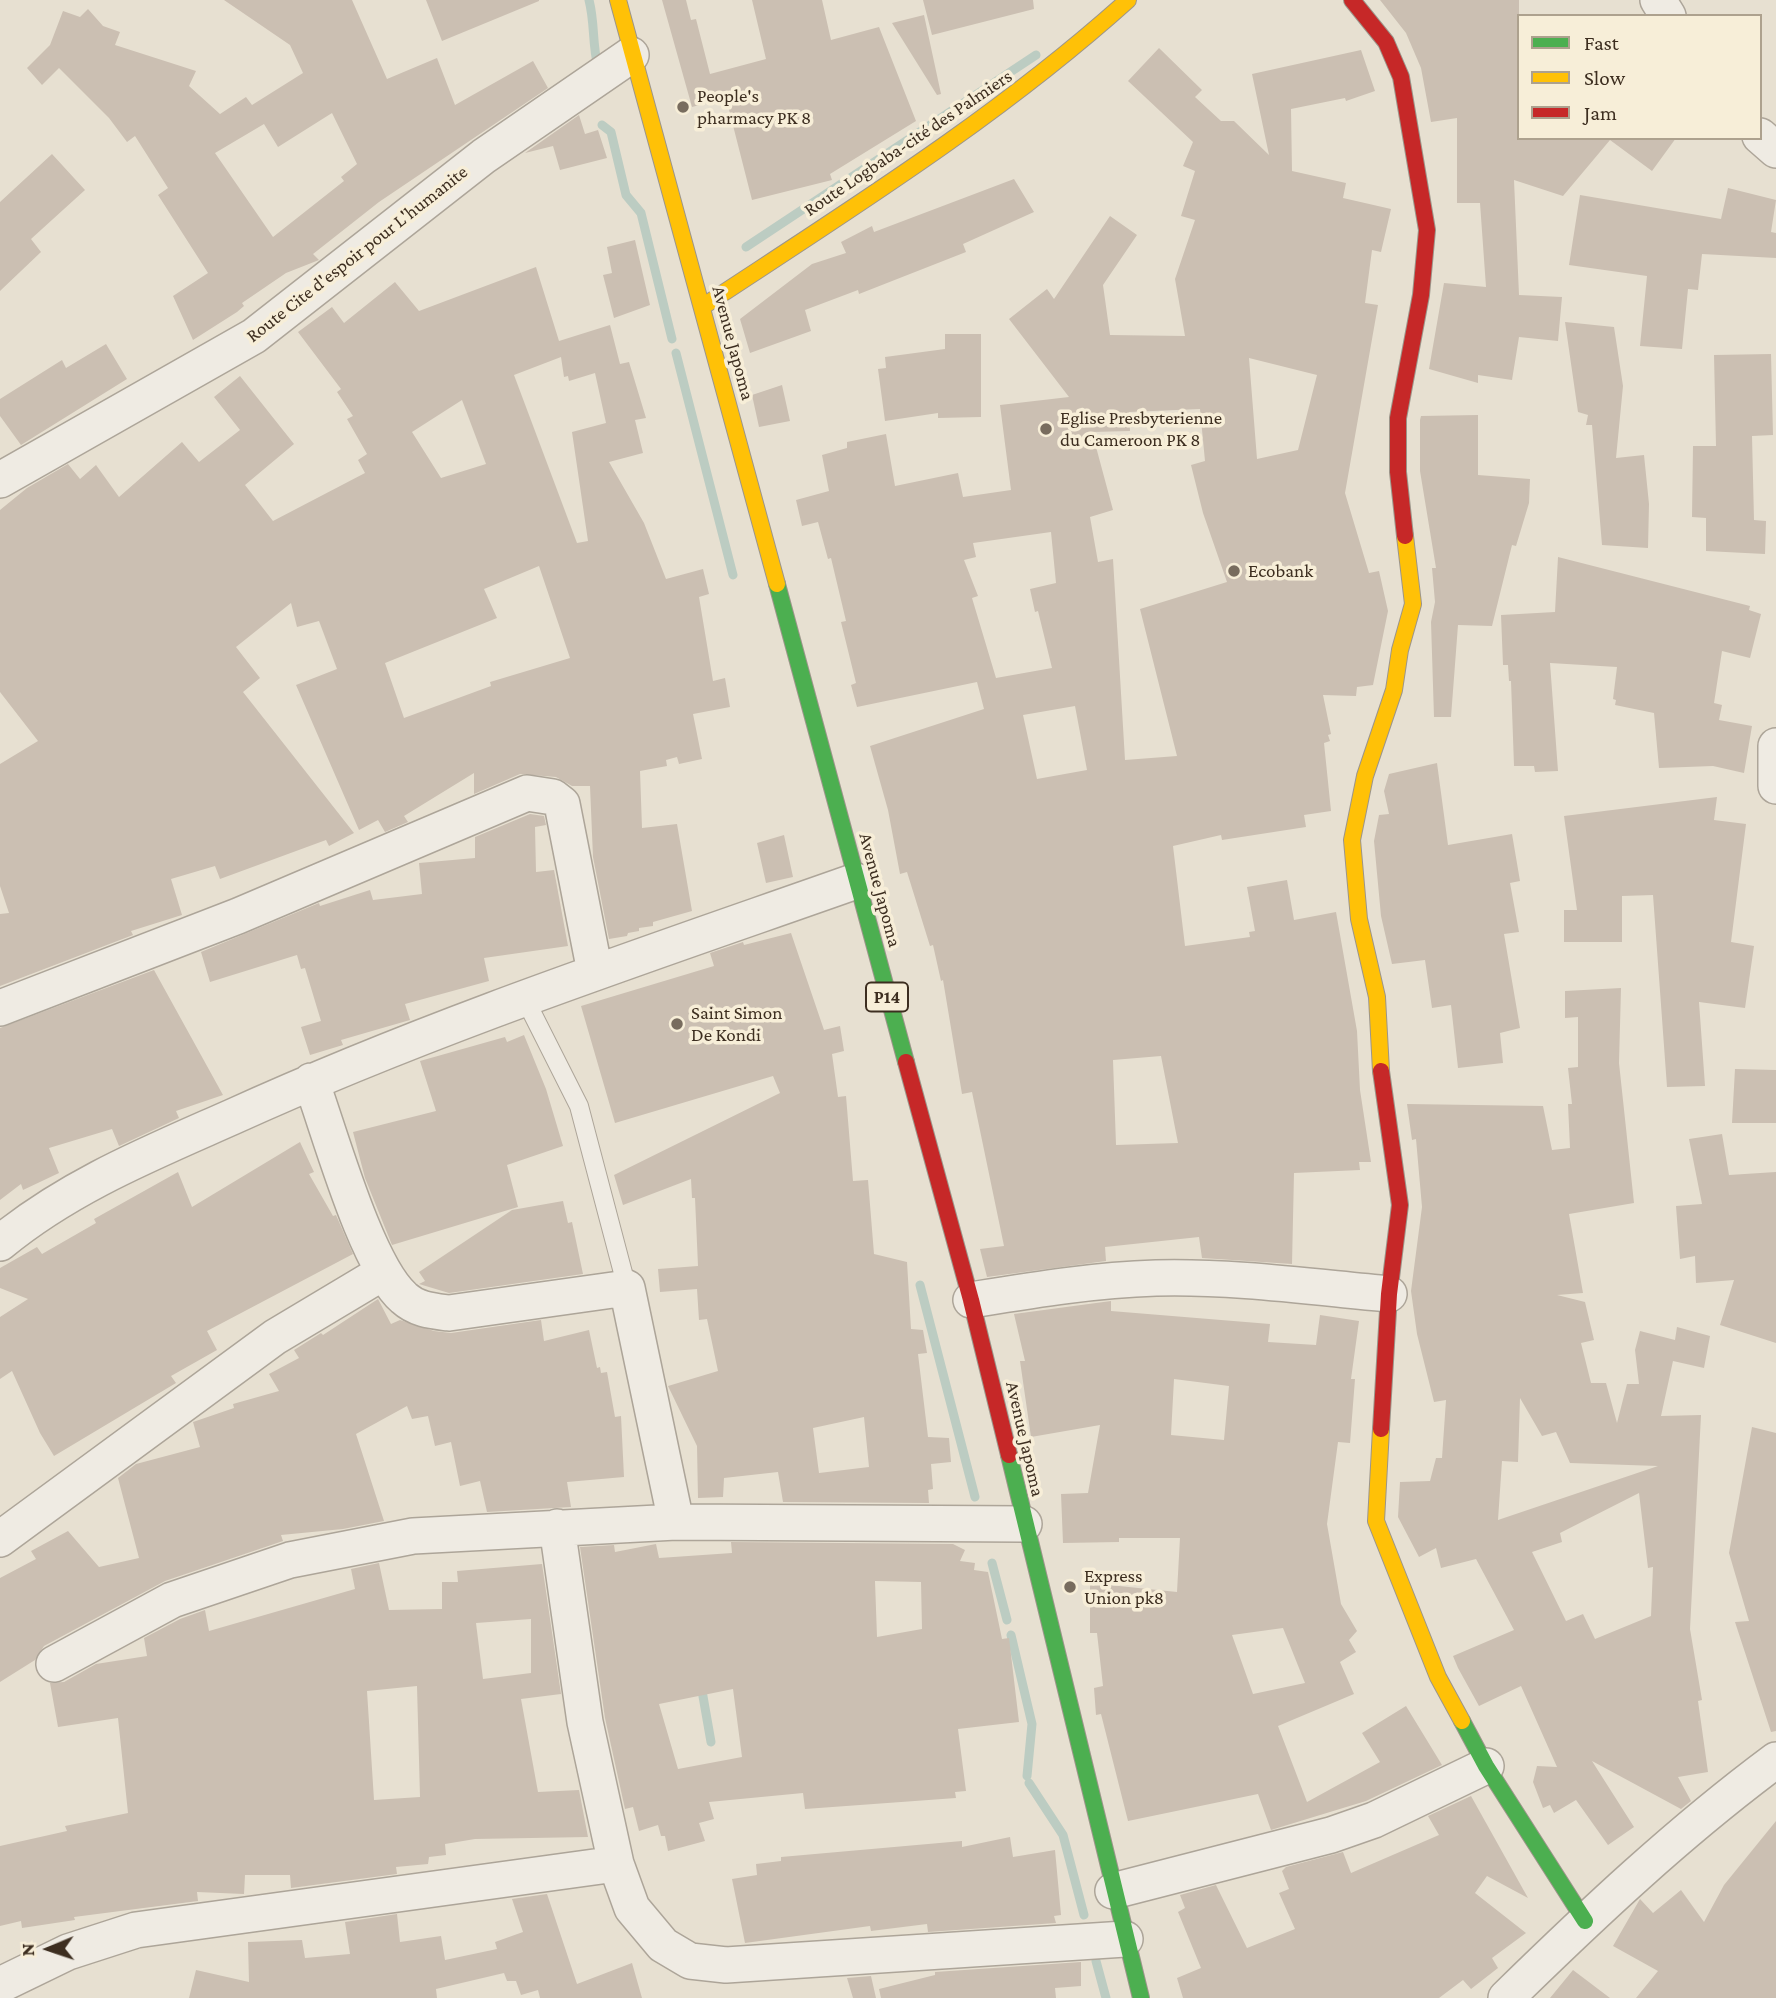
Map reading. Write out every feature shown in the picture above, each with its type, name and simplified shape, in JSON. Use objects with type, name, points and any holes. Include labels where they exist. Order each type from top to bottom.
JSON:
[{"type":"main road","name":"Avenue Japoma","points":[[618,0],[971,1300],[1141,1998]]},
{"type":"main road","name":"Route Logbaba-cité des Palmiers","points":[[702,307],[1021,93],[1087,39],[1128,0]]},
{"type":"main road","points":[[1352,0],[1386,42],[1401,77],[1427,230],[1421,295],[1398,418],[1398,472],[1413,604],[1400,650],[1394,690],[1365,776],[1352,840],[1359,919],[1377,997],[1382,1087],[1400,1205],[1389,1294],[1377,1530],[1438,1677],[1486,1766],[1585,1921]]},
{"type":"street","name":"Route Cite d'espoir pour L'humanite","points":[[0,480],[254,336],[484,156],[631,55]]},
{"type":"street","points":[[1762,138],[1776,150]]},
{"type":"street","points":[[1776,746],[1776,786]]},
{"type":"street","points":[[0,1008],[238,916],[527,793],[552,797],[562,804],[595,972]]},
{"type":"street","points":[[0,1243],[50,1205],[97,1178],[311,1081],[524,997],[856,881]]},
{"type":"street","points":[[311,1081],[382,1273],[405,1300],[426,1311],[449,1313],[627,1288],[676,1522]]},
{"type":"street","points":[[0,1539],[275,1337],[382,1273]]},
{"type":"street","points":[[971,1300],[1081,1282],[1158,1278],[1250,1282],[1389,1294]]},
{"type":"street","points":[[54,1664],[172,1600],[290,1560],[413,1536],[676,1522],[1024,1524]]},
{"type":"street","points":[[557,1527],[585,1722],[616,1864],[632,1908],[663,1945],[690,1961],[726,1965],[1125,1939]]},
{"type":"street","points":[[1506,1998],[1585,1921],[1717,1804],[1776,1760]]},
{"type":"street","points":[[1113,1891],[1331,1835],[1374,1819],[1486,1766]]},
{"type":"street","points":[[0,1985],[68,1952],[135,1930],[616,1864]]},
{"type":"lane","points":[[524,997],[579,1106],[627,1288]]},
{"type":"building","points":[[224,0],[352,0],[387,79],[437,58],[455,105],[533,61],[548,88],[379,202],[313,254],[319,260],[286,273],[242,303],[244,306],[237,312],[193,340],[173,296],[208,273],[158,195],[168,188],[135,136],[127,142],[109,118],[59,68],[42,85],[27,68],[50,45],[63,11],[80,17],[88,9],[103,26],[120,32],[115,45],[196,71],[189,86],[220,114],[246,97],[252,105],[303,73],[290,45]],"holes":[[[332,113],[357,164],[341,177],[344,181],[273,237],[215,153],[264,124],[278,147]]]},
{"type":"building","points":[[426,0],[539,0],[539,1],[442,41]]},
{"type":"building","points":[[662,0],[686,0],[691,20],[696,19],[710,74],[766,59],[752,0],[822,0],[831,40],[879,27],[916,121],[830,174],[832,180],[752,200],[726,98],[692,107]]},
{"type":"building","points":[[923,0],[1033,0],[1034,9],[932,35]]},
{"type":"building","points":[[1380,0],[1519,0],[1517,140],[1610,140],[1563,196],[1514,180],[1519,295],[1562,297],[1558,341],[1519,337],[1512,380],[1478,375],[1478,383],[1429,369],[1444,283],[1486,287],[1480,203],[1457,203],[1457,118],[1431,122],[1421,68],[1406,33]]},
{"type":"building","points":[[924,15],[941,94],[937,95],[892,23]]},
{"type":"building","points":[[1159,48],[1202,90],[1195,97],[1221,121],[1234,121],[1269,155],[1252,74],[1361,50],[1375,91],[1346,101],[1345,98],[1291,109],[1292,171],[1346,183],[1343,198],[1391,209],[1381,252],[1372,250],[1365,303],[1378,305],[1345,493],[1369,573],[1379,571],[1388,611],[1373,685],[1357,687],[1356,696],[1323,695],[1331,734],[1328,735],[1330,741],[1324,743],[1331,811],[1304,815],[1306,827],[1222,840],[1221,835],[1173,846],[1185,946],[1250,937],[1249,932],[1255,931],[1247,887],[1287,880],[1294,920],[1336,912],[1357,1031],[1360,1090],[1371,1162],[1359,1162],[1360,1170],[1294,1173],[1292,1264],[1202,1258],[1199,1237],[1105,1247],[1106,1261],[987,1277],[980,1249],[1004,1246],[972,1092],[962,1094],[943,980],[941,981],[933,945],[930,946],[907,872],[900,874],[888,810],[870,746],[984,709],[977,682],[857,707],[851,685],[856,683],[841,622],[846,621],[831,558],[828,559],[818,522],[802,526],[796,500],[829,491],[822,455],[847,448],[847,442],[886,434],[895,486],[958,473],[963,497],[1011,490],[1000,405],[1069,397],[1009,319],[1047,289],[1054,299],[1110,216],[1137,235],[1103,285],[1110,335],[1185,336],[1175,279],[1195,220],[1181,216],[1195,171],[1183,166],[1193,142],[1128,81]],"holes":[[[1249,358],[1317,375],[1298,450],[1257,459]],[[1200,409],[1205,461],[1191,465],[1203,513],[1227,582],[1140,609],[1177,756],[1125,760],[1113,559],[1098,562],[1090,517],[1113,510],[1092,432],[1130,431],[1129,412]],[[1051,532],[1056,583],[1030,589],[1052,668],[996,678],[972,598],[978,596],[964,560],[976,557],[973,543]],[[1075,706],[1087,770],[1037,779],[1023,715]],[[1161,1056],[1178,1143],[1116,1145],[1113,1060]]]},
{"type":"building","points":[[579,115],[585,134],[598,130],[607,158],[560,170],[553,146],[525,153]]},
{"type":"building","points":[[1610,140],[1675,140],[1652,171]]},
{"type":"building","points":[[52,154],[85,190],[31,239],[41,252],[0,291],[0,202]]},
{"type":"building","points":[[1014,179],[1034,212],[963,244],[966,252],[859,294],[858,290],[805,310],[811,331],[750,353],[740,319],[812,264],[846,253],[841,242],[872,226],[874,232]]},
{"type":"building","points":[[1728,188],[1776,200],[1771,232],[1776,233],[1776,258],[1702,254],[1698,290],[1688,289],[1682,349],[1640,346],[1647,276],[1569,265],[1580,195],[1721,219]]},
{"type":"building","points":[[635,240],[650,305],[614,318],[603,275],[612,273],[607,247]]},
{"type":"building","points":[[536,267],[559,341],[610,325],[620,364],[629,362],[646,418],[635,420],[643,453],[609,462],[644,523],[666,579],[703,569],[709,594],[699,597],[713,681],[725,678],[730,707],[693,714],[702,759],[679,764],[677,757],[666,760],[667,766],[640,771],[642,828],[677,824],[692,911],[653,922],[653,926],[639,928],[639,931],[628,933],[627,936],[609,939],[593,857],[590,786],[572,786],[556,777],[520,774],[474,794],[474,773],[404,816],[408,822],[385,832],[378,820],[359,830],[296,685],[337,669],[319,621],[297,627],[291,603],[236,647],[260,678],[243,692],[354,833],[329,846],[326,840],[220,879],[215,866],[171,879],[182,915],[131,931],[133,935],[0,986],[0,914],[9,913],[0,886],[0,764],[38,741],[0,692],[0,510],[27,488],[68,464],[80,479],[96,465],[119,497],[182,442],[199,462],[240,430],[214,397],[240,376],[294,444],[245,485],[273,521],[365,473],[358,460],[367,454],[347,419],[353,416],[337,392],[341,389],[298,332],[332,307],[344,323],[395,282],[419,311]],"holes":[[[561,357],[564,377],[568,376],[569,381],[595,373],[606,423],[572,432],[588,541],[577,543],[514,375]],[[462,400],[486,464],[441,478],[412,432]],[[539,566],[570,658],[490,682],[491,686],[404,718],[385,663],[497,618],[484,589]]]},
{"type":"building","points":[[1565,322],[1614,327],[1623,386],[1616,458],[1644,455],[1649,504],[1648,548],[1602,545],[1592,425],[1586,425],[1588,415],[1578,412]]},
{"type":"building","points":[[945,334],[981,334],[981,417],[938,418],[938,413],[885,421],[878,369],[886,368],[885,357],[945,349]]},
{"type":"building","points":[[106,344],[127,379],[21,445],[0,416],[0,399],[62,360],[66,368]]},
{"type":"building","points":[[1771,354],[1773,435],[1752,436],[1754,520],[1766,521],[1765,554],[1706,551],[1706,518],[1692,517],[1693,446],[1716,446],[1714,355]]},
{"type":"building","points":[[782,385],[790,421],[759,427],[752,395]]},
{"type":"building","points":[[1478,415],[1478,475],[1530,479],[1529,503],[1516,546],[1512,545],[1492,626],[1458,625],[1451,717],[1434,717],[1431,622],[1435,602],[1432,568],[1436,568],[1420,471],[1420,420],[1421,416]]},
{"type":"building","points":[[1558,557],[1750,606],[1749,610],[1761,614],[1750,658],[1722,651],[1714,703],[1722,705],[1719,720],[1752,726],[1744,773],[1713,766],[1659,768],[1654,713],[1615,705],[1616,700],[1613,699],[1617,667],[1550,663],[1558,771],[1535,772],[1534,766],[1514,766],[1511,681],[1508,665],[1503,665],[1501,615],[1555,612]]},
{"type":"building","points":[[1437,763],[1448,845],[1512,834],[1520,881],[1510,883],[1519,932],[1504,934],[1520,1028],[1500,1033],[1503,1063],[1458,1068],[1451,1005],[1432,1008],[1425,960],[1392,964],[1381,916],[1374,841],[1379,815],[1389,814],[1384,791],[1389,774]]},
{"type":"building","points":[[1717,797],[1714,820],[1746,824],[1731,942],[1754,946],[1745,1008],[1699,1002],[1705,1086],[1667,1087],[1653,895],[1622,896],[1622,942],[1564,942],[1564,910],[1577,910],[1564,816]]},
{"type":"building","points":[[530,814],[544,816],[546,825],[535,827],[536,872],[554,870],[568,946],[484,958],[489,981],[405,1004],[410,1020],[341,1040],[343,1045],[310,1055],[301,1027],[321,1021],[305,968],[301,969],[297,955],[210,982],[201,952],[319,903],[320,906],[370,890],[373,900],[422,894],[419,863],[475,858],[475,837]]},
{"type":"building","points":[[784,835],[793,877],[766,883],[757,843]]},
{"type":"building","points":[[791,933],[824,1030],[840,1026],[844,1051],[832,1054],[838,1097],[846,1096],[853,1181],[868,1180],[874,1254],[907,1262],[911,1329],[923,1330],[927,1353],[918,1354],[928,1437],[949,1438],[951,1462],[931,1464],[933,1489],[928,1490],[929,1503],[783,1502],[778,1472],[724,1478],[723,1497],[698,1498],[697,1446],[668,1386],[718,1371],[707,1319],[699,1320],[697,1289],[660,1292],[658,1269],[698,1266],[695,1198],[692,1198],[691,1179],[623,1205],[614,1175],[780,1093],[773,1076],[615,1123],[581,1006],[714,966],[710,953],[743,942],[744,945]],"holes":[[[864,1417],[869,1467],[819,1473],[813,1428]]]},
{"type":"building","points":[[154,970],[223,1095],[176,1111],[179,1118],[119,1146],[112,1129],[49,1148],[59,1173],[23,1190],[21,1184],[0,1200],[0,1028]]},
{"type":"building","points":[[1621,988],[1619,1063],[1634,1203],[1569,1214],[1583,1293],[1557,1295],[1585,1302],[1594,1340],[1581,1343],[1591,1383],[1606,1383],[1617,1423],[1627,1384],[1639,1384],[1635,1350],[1640,1331],[1675,1340],[1677,1327],[1710,1336],[1704,1368],[1673,1361],[1661,1416],[1701,1415],[1690,1629],[1702,1700],[1698,1701],[1708,1772],[1678,1777],[1691,1801],[1681,1809],[1592,1761],[1634,1827],[1608,1845],[1576,1800],[1554,1813],[1550,1805],[1543,1808],[1533,1782],[1537,1766],[1557,1767],[1521,1686],[1479,1706],[1458,1668],[1453,1656],[1514,1630],[1476,1559],[1441,1568],[1436,1548],[1419,1557],[1398,1517],[1400,1482],[1430,1481],[1436,1458],[1442,1458],[1446,1400],[1434,1402],[1417,1334],[1411,1291],[1422,1207],[1416,1139],[1412,1140],[1407,1104],[1543,1106],[1552,1150],[1570,1148],[1568,1104],[1572,1104],[1568,1068],[1578,1067],[1578,1017],[1565,1018],[1565,991]],"holes":[[[1520,1398],[1542,1436],[1556,1432],[1570,1463],[1658,1466],[1498,1520],[1502,1461],[1518,1462]],[[1639,1493],[1648,1568],[1653,1567],[1651,1616],[1595,1639],[1583,1614],[1566,1621],[1532,1552],[1562,1542],[1560,1533]]]},
{"type":"building","points":[[524,1035],[546,1089],[563,1146],[507,1165],[518,1207],[392,1245],[365,1178],[353,1132],[436,1111],[420,1061],[505,1037],[507,1042]]},
{"type":"building","points":[[1735,1069],[1776,1070],[1776,1123],[1732,1123]]},
{"type":"building","points":[[1722,1134],[1729,1175],[1776,1172],[1776,1343],[1720,1325],[1734,1280],[1696,1283],[1695,1256],[1680,1259],[1676,1206],[1702,1204],[1689,1139]]},
{"type":"building","points":[[300,1142],[314,1172],[309,1174],[333,1216],[336,1215],[353,1254],[207,1331],[217,1350],[171,1376],[176,1383],[54,1456],[40,1433],[12,1371],[0,1379],[0,1317],[28,1299],[0,1288],[0,1268],[37,1247],[42,1254],[96,1223],[94,1219],[178,1172],[192,1207]]},
{"type":"building","points":[[563,1201],[568,1223],[572,1222],[583,1274],[449,1293],[419,1284],[425,1281],[419,1272],[512,1210]]},
{"type":"building","points":[[378,1299],[391,1324],[400,1320],[434,1331],[451,1333],[541,1320],[544,1341],[589,1330],[597,1368],[600,1367],[601,1373],[607,1372],[615,1417],[621,1416],[624,1477],[567,1482],[571,1507],[487,1512],[480,1481],[460,1486],[451,1442],[435,1446],[428,1416],[412,1419],[407,1406],[356,1434],[384,1521],[343,1529],[281,1535],[283,1541],[165,1581],[44,1646],[35,1660],[0,1682],[0,1578],[36,1559],[31,1551],[68,1531],[99,1567],[139,1558],[118,1478],[136,1464],[200,1447],[193,1422],[234,1408],[233,1404],[279,1391],[269,1374],[299,1358],[294,1350],[321,1333],[323,1335]]},
{"type":"building","points":[[1111,1301],[1111,1311],[1270,1324],[1268,1342],[1316,1345],[1320,1315],[1359,1321],[1351,1379],[1355,1379],[1350,1443],[1338,1442],[1327,1524],[1341,1604],[1357,1631],[1349,1640],[1356,1652],[1340,1662],[1354,1694],[1278,1726],[1307,1802],[1380,1762],[1362,1733],[1406,1706],[1442,1765],[1366,1801],[1271,1830],[1258,1794],[1128,1821],[1101,1714],[1096,1715],[1094,1688],[1103,1686],[1097,1633],[1090,1633],[1090,1583],[1177,1592],[1180,1538],[1119,1538],[1119,1542],[1063,1543],[1061,1494],[1088,1493],[1100,1425],[1031,1437],[1020,1361],[1025,1361],[1014,1314]],"holes":[[[1174,1379],[1229,1386],[1224,1440],[1171,1435]],[[1283,1628],[1305,1683],[1253,1694],[1232,1635]]]},
{"type":"building","points":[[1752,1427],[1776,1433],[1776,1731],[1771,1732],[1735,1622],[1749,1621],[1729,1553]]},
{"type":"building","points":[[731,1542],[953,1544],[965,1550],[960,1561],[975,1563],[974,1570],[988,1572],[1002,1639],[1009,1638],[1019,1722],[958,1729],[966,1791],[955,1792],[956,1798],[805,1809],[803,1793],[709,1802],[714,1819],[699,1823],[705,1841],[668,1851],[665,1836],[661,1836],[658,1825],[639,1831],[633,1807],[625,1809],[605,1718],[580,1547],[614,1545],[615,1552],[656,1544],[659,1558],[732,1553]],"holes":[[[875,1581],[921,1582],[922,1629],[877,1637]],[[733,1689],[742,1757],[678,1769],[659,1704]]]},
{"type":"building","points":[[379,1563],[389,1610],[442,1609],[442,1582],[458,1582],[457,1571],[542,1564],[561,1694],[521,1699],[538,1792],[579,1790],[588,1837],[475,1839],[445,1844],[446,1855],[429,1857],[428,1864],[396,1867],[397,1874],[291,1888],[290,1875],[245,1875],[244,1894],[197,1892],[198,1901],[74,1917],[75,1920],[22,1928],[21,1921],[0,1926],[0,1846],[67,1831],[65,1826],[128,1813],[118,1718],[58,1727],[50,1683],[64,1682],[96,1664],[147,1656],[144,1638],[180,1619],[205,1610],[209,1631],[355,1589],[351,1569]],"holes":[[[531,1619],[531,1673],[483,1679],[476,1623]],[[417,1686],[420,1797],[374,1800],[367,1691]]]},
{"type":"building","points":[[1471,1796],[1528,1898],[1487,1876],[1475,1893],[1526,1933],[1492,1958],[1498,1968],[1471,1989],[1463,1980],[1439,1998],[1183,1998],[1177,1978],[1201,1968],[1178,1912],[1185,1908],[1180,1895],[1216,1885],[1247,1948],[1295,1929],[1279,1893],[1289,1889],[1282,1871],[1286,1867],[1343,1852],[1351,1873],[1439,1835],[1428,1816]]},
{"type":"building","points":[[1776,1821],[1776,1998],[1636,1998],[1658,1971],[1613,1946],[1640,1899],[1653,1913],[1681,1890],[1704,1922],[1724,1885]]},
{"type":"building","points":[[1010,1837],[1013,1857],[1055,1850],[1061,1915],[1054,1916],[1056,1923],[928,1932],[927,1924],[871,1931],[870,1926],[745,1943],[732,1879],[757,1875],[756,1864],[781,1861],[781,1857],[962,1841],[962,1847]]},
{"type":"building","points":[[547,1894],[577,1984],[632,1963],[642,1998],[540,1998],[538,1990],[521,1995],[516,1981],[507,1981],[504,1973],[436,1989],[437,1998],[189,1998],[196,1970],[249,1982],[248,1942],[302,1940],[305,1958],[350,1954],[345,1922],[397,1914],[400,1942],[441,1936],[445,1960],[497,1949],[495,1942],[523,1932],[512,1899]]},
{"type":"building","points":[[1081,1962],[1081,1986],[1055,1988],[1056,1998],[881,1998],[879,1989],[935,1975],[935,1972]]},
{"type":"building","points":[[1573,1970],[1610,1998],[1550,1998]]},
{"type":"building","points":[[871,1976],[876,1998],[853,1998],[847,1978]]},
{"type":"waterway","points":[[589,0],[598,67]]},
{"type":"waterway","points":[[746,247],[1036,55]]},
{"type":"waterway","points":[[602,125],[611,132],[626,195],[641,213],[672,339]]},
{"type":"waterway","points":[[676,353],[733,575]]},
{"type":"waterway","points":[[920,1285],[975,1497]]},
{"type":"waterway","points":[[992,1563],[1007,1620]]},
{"type":"waterway","points":[[1011,1635],[1032,1724],[1027,1776]]},
{"type":"waterway","points":[[701,1685],[711,1742]]},
{"type":"waterway","points":[[1029,1783],[1063,1835],[1084,1915]]},
{"type":"waterway","points":[[1096,1961],[1106,1998]]},
{"type":"traffic: fast","points":[[777,584],[906,1062]]},
{"type":"traffic: fast","points":[[1009,1455],[1141,1998]]},
{"type":"traffic: fast","points":[[1462,1721],[1486,1766],[1585,1921]]},
{"type":"traffic: slow","points":[[618,0],[777,584]]},
{"type":"traffic: slow","points":[[702,307],[867,198],[974,123],[1027,84],[1128,0]]},
{"type":"traffic: slow","points":[[1381,1071],[1377,997],[1359,919],[1352,840],[1365,776],[1394,690],[1400,650],[1413,604],[1405,536]]},
{"type":"traffic: slow","points":[[1381,1429],[1376,1521],[1438,1677],[1462,1721]]},
{"type":"traffic: jam","points":[[1352,0],[1386,42],[1401,77],[1427,230],[1421,295],[1398,418],[1398,472],[1405,536]]},
{"type":"traffic: jam","points":[[906,1062],[971,1300],[1009,1455]]},
{"type":"traffic: jam","points":[[1381,1071],[1400,1205],[1389,1294],[1381,1429]]},
{"type":"place","name":"People's pharmacy PK 8","points":[[683,107]]},
{"type":"place","name":"Eglise Presbyterienne du Cameroon PK 8","points":[[1046,429]]},
{"type":"place","name":"Ecobank","points":[[1234,571]]},
{"type":"place","name":"Saint Simon De Kondi","points":[[677,1024]]},
{"type":"place","name":"Express Union pk8","points":[[1070,1587]]}]
